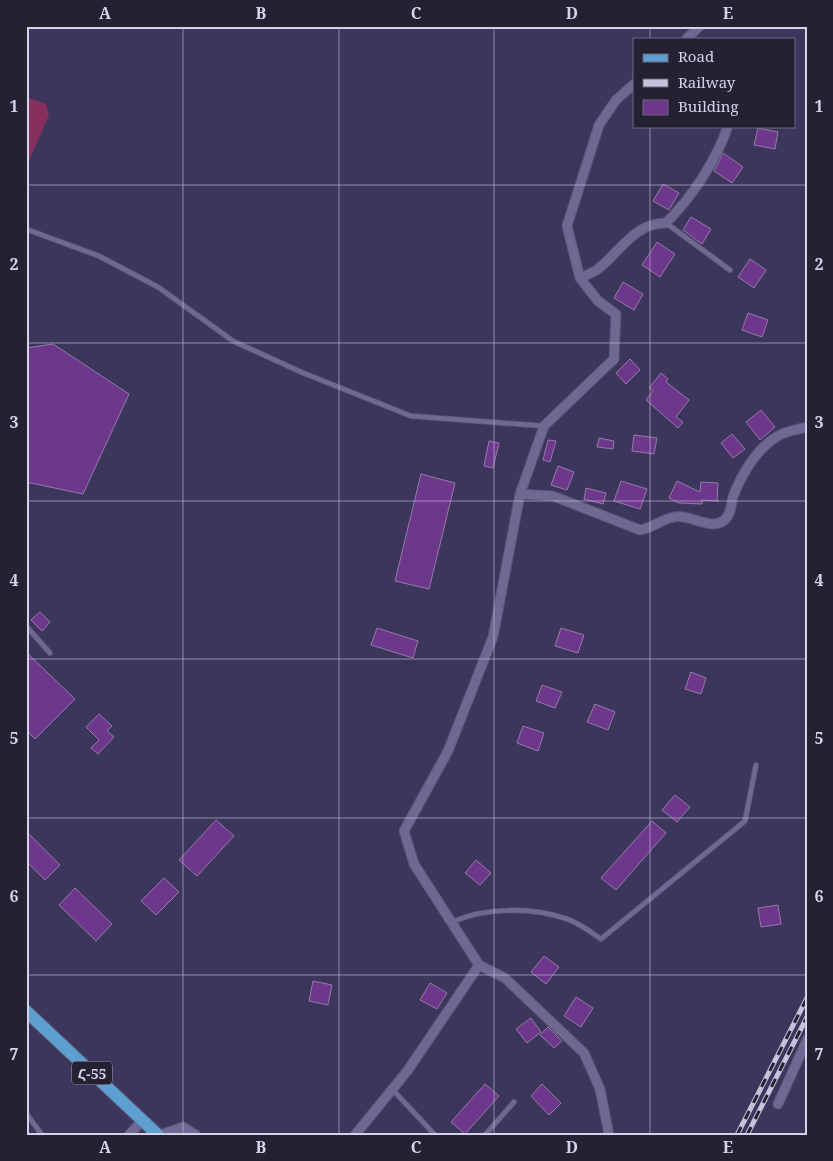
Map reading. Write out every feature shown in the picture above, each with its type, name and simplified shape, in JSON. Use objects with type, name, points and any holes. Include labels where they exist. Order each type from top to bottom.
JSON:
[{"type":"main road","name":"Հ-55","points":[[26,1011],[159,1135]]},
{"type":"street","points":[[687,38],[700,26]]},
{"type":"street","points":[[609,1135],[600,1089],[584,1053],[504,978],[478,965],[414,864],[404,831],[448,751],[493,637],[520,494],[544,426],[614,358],[616,314],[598,301],[580,278],[567,226],[599,125],[616,100],[633,85]]},
{"type":"street","points":[[580,278],[596,270],[641,228],[654,223],[666,223],[706,172],[727,128]]},
{"type":"street","points":[[520,494],[553,496],[640,530],[649,529],[666,519],[681,516],[712,524],[722,522],[728,516],[742,476],[760,452],[779,435],[807,427]]},
{"type":"street","points":[[354,1135],[408,1070],[478,965]]},
{"type":"street","points":[[778,1104],[807,1040]]},
{"type":"street","points":[[129,1135],[142,1120]]},
{"type":"street","points":[[159,1135],[183,1127],[196,1135]]},
{"type":"lane","points":[[666,223],[730,270]]},
{"type":"lane","points":[[26,229],[99,256],[158,287],[233,341],[301,372],[382,403],[396,412],[411,416],[544,426]]},
{"type":"lane","points":[[26,626],[50,652]]},
{"type":"lane","points":[[452,922],[463,917],[502,910],[547,914],[569,919],[601,939],[745,821],[756,765]]},
{"type":"lane","points":[[392,1089],[435,1135]]},
{"type":"lane","points":[[485,1135],[514,1102]]},
{"type":"lane","points":[[26,1114],[42,1135]]},
{"type":"shaded area","points":[[26,97],[46,104],[49,115],[26,168]]},
{"type":"building","points":[[758,128],[778,132],[775,149],[754,145]]},
{"type":"building","points":[[723,153],[743,167],[732,183],[714,171]]},
{"type":"building","points":[[663,184],[679,193],[669,210],[653,201]]},
{"type":"building","points":[[691,217],[711,229],[702,244],[683,230]]},
{"type":"building","points":[[657,242],[675,254],[660,277],[642,265]]},
{"type":"building","points":[[750,259],[766,270],[754,288],[738,277]]},
{"type":"building","points":[[623,282],[643,294],[634,310],[614,298]]},
{"type":"building","points":[[748,313],[768,320],[762,337],[742,330]]},
{"type":"building","points":[[53,344],[129,394],[83,494],[26,482],[26,348]]},
{"type":"building","points":[[630,359],[640,370],[626,384],[616,373]]},
{"type":"building","points":[[661,373],[668,379],[666,382],[689,400],[676,417],[683,422],[678,428],[646,400],[653,391],[649,388]]},
{"type":"building","points":[[761,410],[775,427],[760,440],[746,422]]},
{"type":"building","points":[[732,434],[745,449],[733,458],[721,443]]},
{"type":"building","points":[[634,435],[657,438],[654,454],[632,451]]},
{"type":"building","points":[[599,438],[614,441],[613,449],[597,447]]},
{"type":"building","points":[[548,440],[556,441],[550,462],[543,460]]},
{"type":"building","points":[[489,441],[499,443],[493,468],[484,466]]},
{"type":"building","points":[[558,466],[574,472],[567,490],[551,485]]},
{"type":"building","points":[[421,474],[455,483],[429,589],[395,581]]},
{"type":"building","points":[[621,481],[647,489],[640,509],[614,501]]},
{"type":"building","points":[[677,481],[700,492],[701,482],[718,483],[717,500],[719,501],[702,500],[702,504],[679,503],[669,498]]},
{"type":"building","points":[[586,488],[606,493],[603,504],[584,499]]},
{"type":"building","points":[[40,612],[50,622],[42,631],[31,620]]},
{"type":"building","points":[[377,628],[418,641],[413,658],[371,645]]},
{"type":"building","points":[[561,628],[584,635],[578,653],[555,646]]},
{"type":"building","points":[[26,652],[75,699],[35,739],[26,730]]},
{"type":"building","points":[[691,672],[706,678],[701,694],[685,689]]},
{"type":"building","points":[[542,685],[562,692],[555,708],[536,701]]},
{"type":"building","points":[[595,704],[615,712],[608,730],[587,722]]},
{"type":"building","points":[[99,714],[112,726],[107,731],[114,737],[98,754],[91,748],[99,740],[86,727]]},
{"type":"building","points":[[523,726],[544,733],[538,751],[517,743]]},
{"type":"building","points":[[675,795],[690,807],[677,822],[662,810]]},
{"type":"building","points":[[216,820],[234,836],[197,876],[179,860]]},
{"type":"building","points":[[652,821],[666,833],[616,890],[601,878]]},
{"type":"building","points":[[26,831],[60,865],[45,880],[26,861]]},
{"type":"building","points":[[476,860],[491,873],[480,885],[465,873]]},
{"type":"building","points":[[164,878],[179,892],[156,915],[141,901]]},
{"type":"building","points":[[75,888],[112,924],[96,941],[59,905]]},
{"type":"building","points":[[778,905],[781,924],[761,927],[758,908]]},
{"type":"building","points":[[544,956],[559,967],[546,984],[531,972]]},
{"type":"building","points":[[313,981],[332,985],[328,1005],[309,1001]]},
{"type":"building","points":[[430,983],[447,993],[437,1009],[420,1000]]},
{"type":"building","points":[[576,997],[593,1008],[581,1027],[564,1016]]},
{"type":"building","points":[[531,1018],[541,1032],[527,1043],[516,1029]]},
{"type":"building","points":[[548,1027],[562,1041],[554,1048],[540,1035]]},
{"type":"building","points":[[485,1084],[499,1096],[465,1134],[451,1122]]},
{"type":"building","points":[[542,1084],[561,1103],[549,1115],[531,1096]]},
{"type":"railway","points":[[737,1135],[807,998]]},
{"type":"railway","points":[[747,1135],[807,1017]]}]
